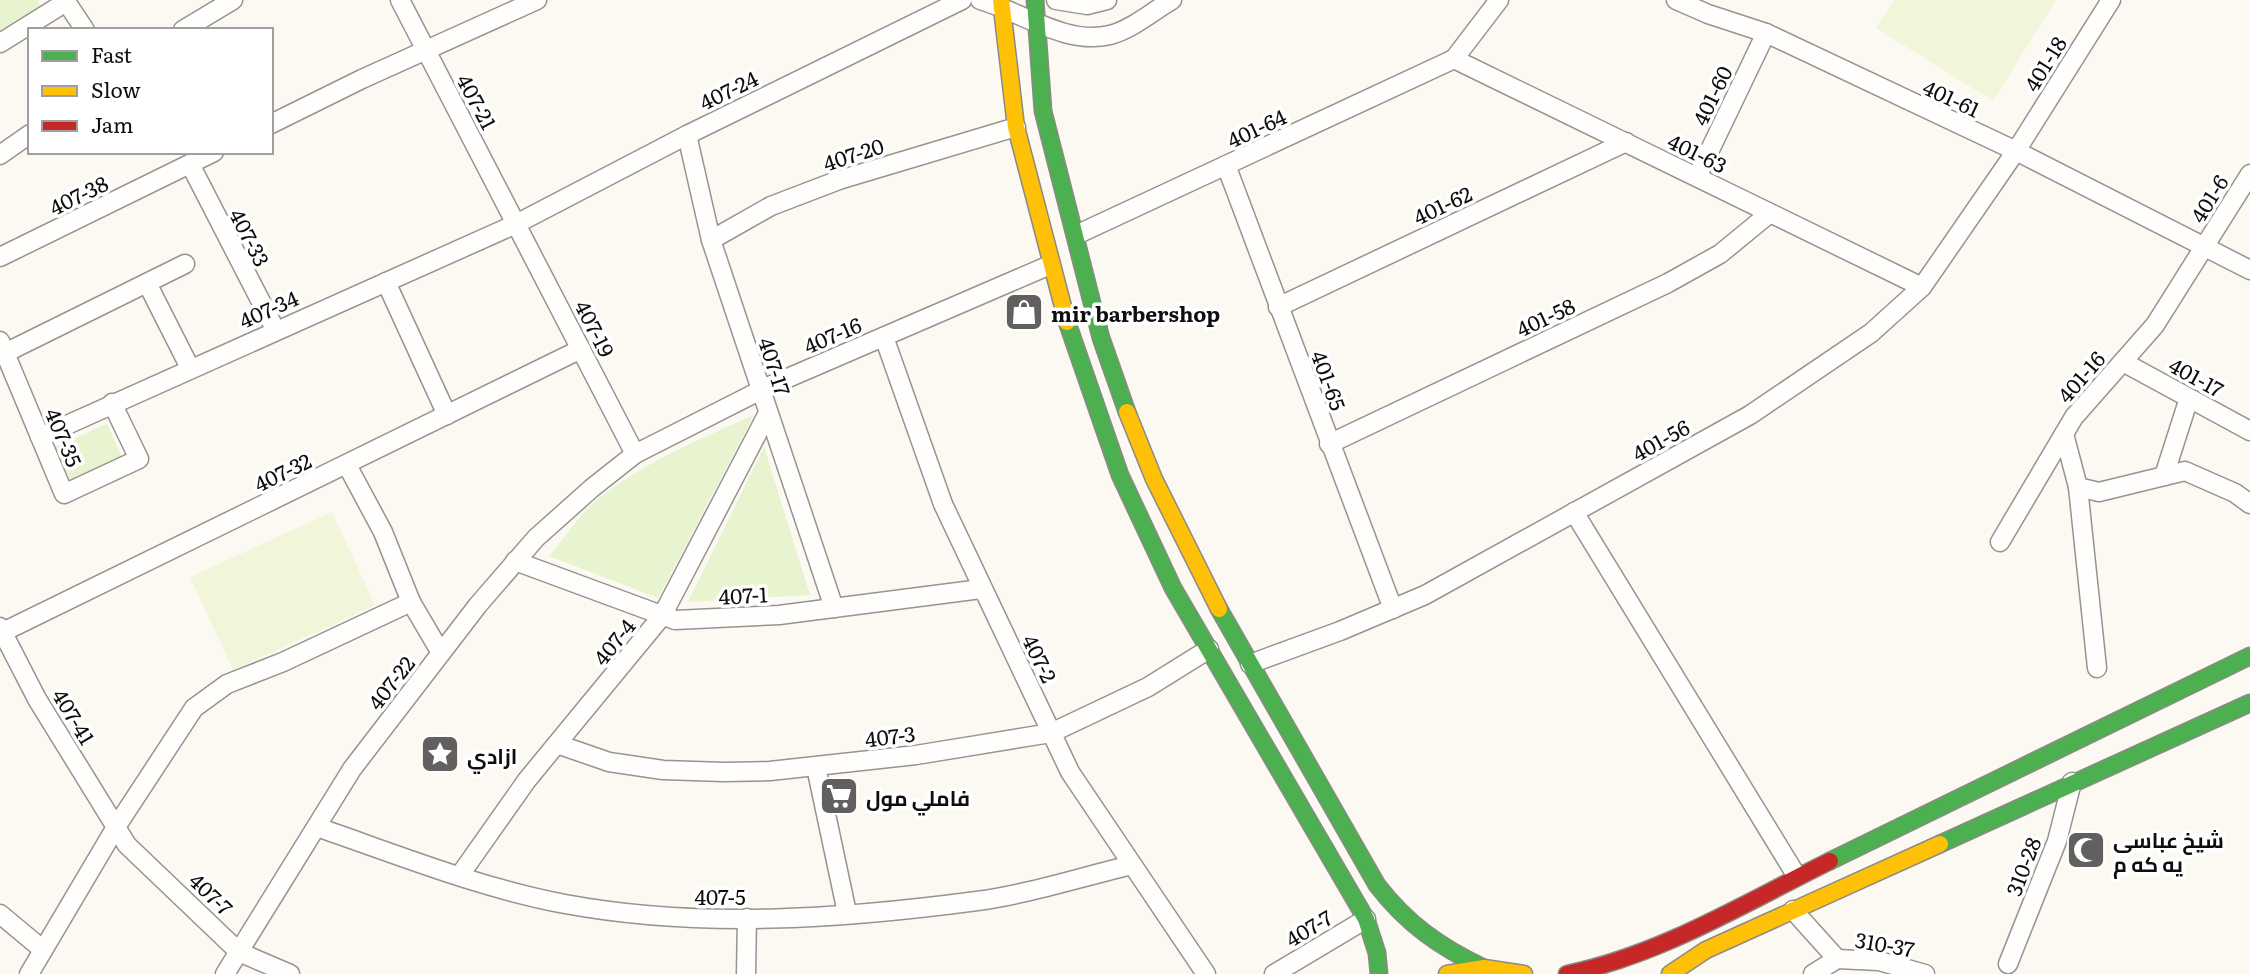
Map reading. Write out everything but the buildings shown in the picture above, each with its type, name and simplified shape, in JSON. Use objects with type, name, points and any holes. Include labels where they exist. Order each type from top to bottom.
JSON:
[{"type":"street","name":"407-21","points":[[400,0],[516,224]]},
{"type":"street","points":[[273,123],[537,0]]},
{"type":"street","name":"407-24","points":[[516,224],[687,135],[962,0]]},
{"type":"street","points":[[980,0],[1001,3],[1035,23],[1079,35],[1112,35],[1172,0]]},
{"type":"street","points":[[1035,0],[1043,111],[1101,338],[1154,479],[1198,573],[1363,865],[1386,899],[1412,928],[1447,951],[1484,968],[1524,974]]},
{"type":"street","points":[[1056,0],[1087,5],[1107,0]]},
{"type":"street","points":[[1454,59],[1499,0]]},
{"type":"street","name":"401-61","points":[[1676,0],[1708,14],[1766,33],[2016,151],[2250,270]]},
{"type":"street","name":"401-18","points":[[2016,151],[2111,0]]},
{"type":"street","points":[[0,43],[65,1],[84,28]]},
{"type":"street","points":[[186,28],[230,1]]},
{"type":"street","points":[[1001,3],[1016,127],[1050,265],[1081,367],[1120,475],[1174,588],[1366,919],[1377,953],[1379,974]]},
{"type":"street","name":"401-60","points":[[1697,177],[1766,33]]},
{"type":"street","name":"401-63","points":[[1454,59],[1922,287]]},
{"type":"street","name":"401-64","points":[[1076,235],[1454,59]]},
{"type":"street","name":"407-20","points":[[712,240],[771,206],[839,180],[1016,127]]},
{"type":"street","points":[[0,155],[28,135]]},
{"type":"street","name":"407-17","points":[[687,135],[712,240],[834,608]]},
{"type":"street","name":"401-62","points":[[1278,307],[1626,142]]},
{"type":"street","name":"401-56","points":[[1250,663],[1393,609],[1750,415],[1871,333],[1922,287],[2016,151]]},
{"type":"street","name":"407-38","points":[[0,257],[210,154]]},
{"type":"street","name":"407-33","points":[[190,164],[275,330]]},
{"type":"street","name":"401-65","points":[[1226,165],[1393,609]]},
{"type":"street","name":"401-6","points":[[2204,246],[2250,174]]},
{"type":"street","name":"401-58","points":[[1329,444],[1668,283],[1720,254],[1770,213]]},
{"type":"street","name":"407-34","points":[[40,437],[516,224]]},
{"type":"street","name":"407-19","points":[[516,224],[635,454]]},
{"type":"street","name":"401-16","points":[[2000,542],[2074,417],[2155,325],[2204,246]]},
{"type":"street","points":[[3,347],[184,264]]},
{"type":"street","name":"407-16","points":[[635,454],[760,390],[1050,265]]},
{"type":"street","points":[[386,282],[447,415]]},
{"type":"street","points":[[147,283],[190,368]]},
{"type":"street","name":"407-2","points":[[884,337],[943,504],[1070,772],[1206,974]]},
{"type":"street","name":"407-35","points":[[3,347],[64,494],[139,459],[112,403]]},
{"type":"street","name":"407-32","points":[[3,641],[581,349]]},
{"type":"street","name":"401-17","points":[[2123,362],[2250,431]]},
{"type":"street","points":[[2164,476],[2189,398]]},
{"type":"street","name":"407-4","points":[[460,875],[527,780],[662,616],[768,413]]},
{"type":"street","points":[[2064,434],[2078,487],[2097,668]]},
{"type":"street","name":"407-22","points":[[225,974],[352,769],[441,653],[536,538],[635,454]]},
{"type":"street","points":[[347,465],[383,532],[411,602],[441,653]]},
{"type":"street","points":[[2078,487],[2099,492],[2185,471],[2235,493],[2250,504]]},
{"type":"street","points":[[1574,513],[1796,875]]},
{"type":"street","name":"407-1","points":[[516,561],[662,616],[688,620],[779,615],[981,589]]},
{"type":"street","points":[[29,974],[116,827],[194,708],[227,684],[283,662],[411,602]]},
{"type":"street","name":"407-41","points":[[3,641],[116,827]]},
{"type":"street","name":"407-3","points":[[557,744],[609,762],[663,769],[736,772],[916,755],[1051,733],[1148,687],[1209,649]]},
{"type":"street","points":[[1567,974],[1629,958],[2250,656]]},
{"type":"street","points":[[1670,974],[1706,950],[2250,703]]},
{"type":"street","points":[[816,766],[847,913]]},
{"type":"street","name":"310-28","points":[[2008,964],[2057,841],[2072,782]]},
{"type":"street","name":"407-7","points":[[116,827],[127,845],[239,952],[290,974]]},
{"type":"street","name":"407-5","points":[[317,827],[460,875],[563,904],[630,914],[696,919],[847,913],[979,901],[1132,866]]},
{"type":"street","points":[[1793,910],[1837,959],[1813,974]]},
{"type":"street","points":[[0,914],[42,949]]},
{"type":"street","points":[[746,974],[747,918]]},
{"type":"street","name":"407-7","points":[[1274,974],[1366,919]]},
{"type":"street","name":"310-37","points":[[1837,959],[1879,961],[1925,974]]},
{"type":"street","points":[[1447,974],[1484,968]]},
{"type":"green space","points":[[0,0],[37,0],[40,6],[0,30]]},
{"type":"green space","points":[[1894,0],[2056,0],[1993,101],[1876,28]]},
{"type":"green space","points":[[754,415],[658,598],[549,556],[585,512],[616,486],[673,452]]},
{"type":"green space","points":[[107,424],[122,457],[71,481],[54,447]]},
{"type":"green space","points":[[764,447],[810,595],[688,602]]},
{"type":"green space","points":[[332,512],[375,605],[233,670],[190,577]]},
{"type":"traffic: fast","points":[[1035,0],[1043,111],[1101,338],[1127,412]]},
{"type":"traffic: fast","points":[[1067,322],[1120,475],[1173,588],[1366,919],[1377,953],[1379,974]]},
{"type":"traffic: fast","points":[[1219,609],[1377,885],[1412,923],[1453,952],[1484,968]]},
{"type":"traffic: fast","points":[[1830,861],[2250,656]]},
{"type":"traffic: fast","points":[[1940,844],[2250,703]]},
{"type":"traffic: slow","points":[[1001,0],[1016,127],[1067,322]]},
{"type":"traffic: slow","points":[[1127,412],[1154,479],[1219,609]]},
{"type":"traffic: slow","points":[[1670,974],[1706,950],[1940,844]]},
{"type":"traffic: slow","points":[[1447,974],[1484,968],[1524,974]]},
{"type":"traffic: jam","points":[[1567,974],[1602,965],[1669,941],[1830,861]]},
{"type":"place","name":"mir barbershop","points":[[1024,312]]},
{"type":"place","name":"ازادي","points":[[440,754]]},
{"type":"place","name":"فاملي مول","points":[[839,796]]},
{"type":"place","name":"شیخ عباسی یه که م","points":[[2086,850]]}]
